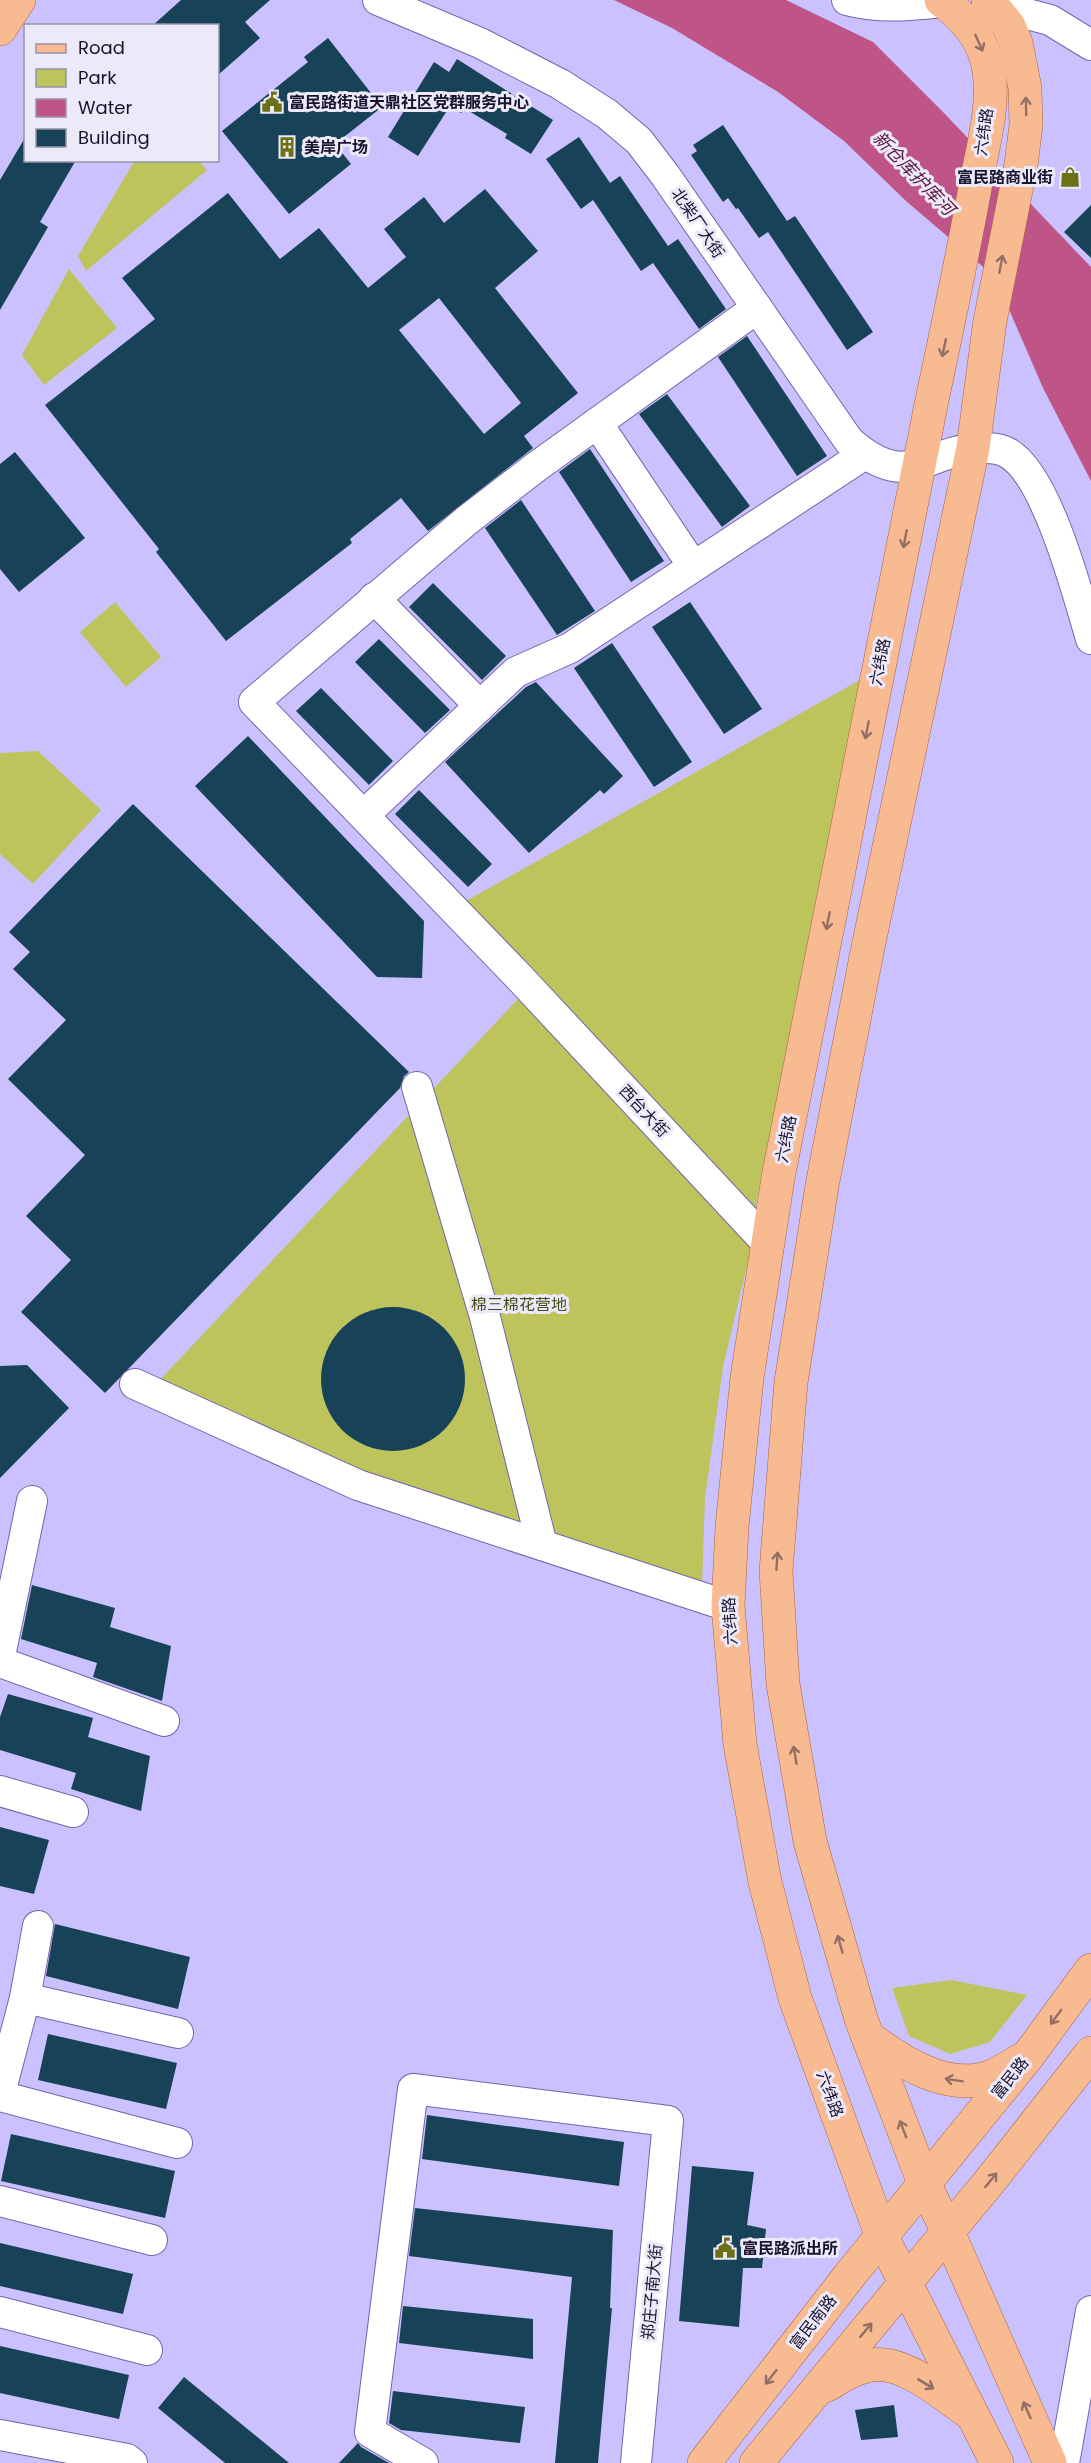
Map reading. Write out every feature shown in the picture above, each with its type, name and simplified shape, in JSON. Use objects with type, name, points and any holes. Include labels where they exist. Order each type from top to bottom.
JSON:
[{"type":"main road","points":[[0,29],[19,0]]},
{"type":"main road","name":"六纬路","points":[[906,2283],[882,2237],[795,1998],[765,1882],[740,1744],[728,1605],[732,1527],[747,1378],[768,1244],[813,1002],[919,465],[956,291],[985,135],[989,97],[987,61],[973,30],[942,1]]},
{"type":"main road","points":[[991,2],[1009,26],[1016,43],[1025,88],[1026,125],[1021,165],[990,321],[973,448],[867,952],[822,1186],[790,1382],[776,1571],[783,1684],[810,1841],[868,2037],[924,2183],[1050,2463]]},
{"type":"main road","name":"富民路","points":[[924,2183],[1028,2056],[1091,1970]]},
{"type":"main road","points":[[868,2037],[888,2053],[913,2067],[941,2078],[963,2081],[992,2077],[1028,2056]]},
{"type":"main road","points":[[756,2463],[1089,2063]]},
{"type":"main road","name":"富民南路","points":[[704,2463],[924,2183]]},
{"type":"main road","points":[[906,2283],[997,2463]]},
{"type":"main road","points":[[815,2391],[853,2371],[873,2365],[900,2368],[976,2418]]},
{"type":"street","name":"北柴厂大街","points":[[378,0],[511,59],[560,84],[607,114],[639,141],[665,175],[849,441],[865,454],[895,467],[919,465],[973,448]]},
{"type":"street","points":[[847,0],[868,6],[942,1]]},
{"type":"street","points":[[991,2],[1050,20],[1091,45]]},
{"type":"street","points":[[480,706],[375,598],[466,521],[757,308]]},
{"type":"street","points":[[597,423],[693,566]]},
{"type":"street","points":[[973,448],[995,448],[1007,452],[1022,464],[1051,516],[1091,639]]},
{"type":"street","points":[[364,815],[516,672],[570,648],[865,454]]},
{"type":"street","name":"西台大街","points":[[375,598],[254,702],[520,978],[768,1244]]},
{"type":"street","points":[[417,1087],[484,1317],[542,1545]]},
{"type":"street","points":[[135,1384],[358,1485],[728,1605]]},
{"type":"street","points":[[0,1656],[32,1501]]},
{"type":"street","points":[[0,1662],[164,1721]]},
{"type":"street","points":[[0,1791],[73,1812]]},
{"type":"street","points":[[38,1926],[25,1998],[1,2086],[177,2143]]},
{"type":"street","points":[[25,1998],[178,2033]]},
{"type":"street","name":"郑庄子南大街","points":[[423,2463],[370,2432],[412,2089],[668,2121],[636,2463]]},
{"type":"street","points":[[0,2201],[152,2240]]},
{"type":"street","points":[[0,2312],[147,2350]]},
{"type":"street","points":[[1064,2463],[1091,2312]]},
{"type":"street","points":[[0,2435],[127,2459],[132,2463]]},
{"type":"green space","points":[[134,162],[200,162],[207,170],[86,271],[78,256]]},
{"type":"green space","points":[[69,269],[117,328],[44,385],[22,355]]},
{"type":"green space","points":[[115,602],[161,657],[126,687],[80,632]]},
{"type":"green space","points":[[860,680],[754,1214],[466,901]]},
{"type":"green space","points":[[38,751],[101,810],[33,884],[0,854],[0,753]]},
{"type":"green space","name":"棉三棉花营地","points":[[518,999],[752,1245],[723,1367],[705,1498],[702,1587],[369,1474],[157,1383]]},
{"type":"green space","points":[[951,1980],[1027,1995],[990,2042],[950,2054],[909,2036],[892,1988]]},
{"type":"water","name":"新仓库护库河","points":[[614,0],[786,0],[873,42],[943,112],[1091,267],[1091,481],[1043,388],[995,277],[906,201],[844,141],[778,92],[672,28]]},
{"type":"building","points":[[181,0],[270,0],[245,22],[260,38],[219,74],[219,24],[154,24]]},
{"type":"building","name":"美岸广场","points":[[328,38],[382,107],[335,144],[351,164],[289,214],[222,131],[308,62],[304,57]]},
{"type":"building","points":[[457,59],[553,120],[531,154],[505,138],[507,134],[464,108],[461,113],[450,106],[418,156],[388,137],[434,62],[449,72]]},
{"type":"building","points":[[723,125],[787,221],[795,216],[873,332],[847,350],[768,232],[759,238],[728,198],[723,202],[691,155],[697,151],[693,145]]},
{"type":"building","points":[[579,137],[610,183],[620,176],[668,246],[678,239],[726,309],[699,329],[653,263],[641,271],[593,200],[581,209],[546,159]]},
{"type":"building","points":[[24,139],[24,162],[75,162],[40,222],[48,227],[0,310],[0,180]]},
{"type":"building","points":[[485,189],[538,251],[495,288],[578,393],[524,436],[533,448],[428,531],[401,498],[350,539],[352,543],[226,641],[156,552],[159,549],[45,405],[155,319],[122,278],[228,193],[280,259],[319,228],[368,288],[406,257],[384,229],[424,197],[444,223]],"holes":[[[439,298],[521,403],[484,434],[399,330]]]},
{"type":"building","points":[[1091,205],[1091,258],[1064,232]]},
{"type":"building","points":[[747,336],[827,456],[797,476],[718,357]]},
{"type":"building","points":[[667,394],[750,506],[722,527],[639,414]]},
{"type":"building","points":[[590,449],[664,561],[631,582],[559,472]]},
{"type":"building","points":[[15,452],[85,538],[19,592],[0,569],[0,464]]},
{"type":"building","points":[[521,500],[595,611],[557,635],[485,528]]},
{"type":"building","points":[[433,583],[506,656],[482,680],[409,607]]},
{"type":"building","points":[[690,602],[762,709],[724,734],[652,627]]},
{"type":"building","points":[[379,639],[450,710],[425,733],[355,662]]},
{"type":"building","points":[[612,643],[692,762],[654,787],[574,668]]},
{"type":"building","points":[[536,682],[623,776],[604,794],[600,790],[529,853],[445,762],[526,687]]},
{"type":"building","points":[[321,688],[393,761],[369,785],[296,711]]},
{"type":"building","points":[[248,736],[424,921],[422,978],[377,977],[195,786]]},
{"type":"building","points":[[419,790],[492,864],[468,887],[395,814]]},
{"type":"building","points":[[133,804],[409,1072],[404,1076],[400,1088],[105,1393],[21,1312],[71,1260],[26,1216],[85,1155],[8,1079],[66,1020],[13,969],[30,952],[9,932]]},
{"type":"building","points":[[393,1307],[421,1312],[444,1328],[460,1351],[465,1379],[460,1407],[444,1430],[421,1446],[393,1451],[365,1446],[342,1430],[326,1407],[321,1379],[326,1351],[342,1328],[365,1312]]},
{"type":"building","points":[[27,1365],[69,1408],[0,1478],[0,1366]]},
{"type":"building","points":[[32,1585],[115,1608],[110,1627],[171,1646],[162,1701],[93,1677],[97,1663],[21,1639]]},
{"type":"building","points":[[8,1694],[93,1718],[88,1737],[150,1756],[141,1811],[71,1789],[76,1773],[0,1750],[0,1717]]},
{"type":"building","points":[[0,1827],[49,1840],[34,1894],[0,1886]]},
{"type":"building","points":[[55,1924],[190,1957],[178,2009],[46,1976]]},
{"type":"building","points":[[48,2034],[177,2063],[166,2109],[38,2080]]},
{"type":"building","points":[[427,2115],[624,2142],[619,2186],[422,2159]]},
{"type":"building","points":[[11,2134],[175,2171],[165,2218],[1,2181]]},
{"type":"building","name":"富民路派出所","points":[[692,2166],[754,2172],[747,2225],[766,2229],[762,2268],[743,2268],[739,2327],[679,2321]]},
{"type":"building","points":[[415,2208],[613,2230],[610,2308],[612,2308],[598,2463],[555,2463],[572,2277],[409,2256]]},
{"type":"building","points":[[0,2243],[133,2274],[123,2314],[0,2286]]},
{"type":"building","points":[[403,2306],[533,2319],[533,2359],[399,2343]]},
{"type":"building","points":[[0,2346],[129,2375],[119,2419],[0,2393]]},
{"type":"building","points":[[184,2377],[289,2463],[225,2463],[158,2408]]},
{"type":"building","points":[[393,2391],[525,2407],[520,2443],[401,2430],[389,2423]]},
{"type":"building","points":[[894,2405],[898,2437],[861,2440],[855,2410]]},
{"type":"building","points":[[358,2443],[361,2447],[389,2463],[339,2463]]},
{"type":"place","name":"富民路街道天鼎社区党群服务中心","points":[[272,102]]},
{"type":"place","name":"美岸广场","points":[[287,147]]},
{"type":"place","name":"富民路商业街","points":[[1070,177]]},
{"type":"place","name":"富民路派出所","points":[[725,2248]]}]
